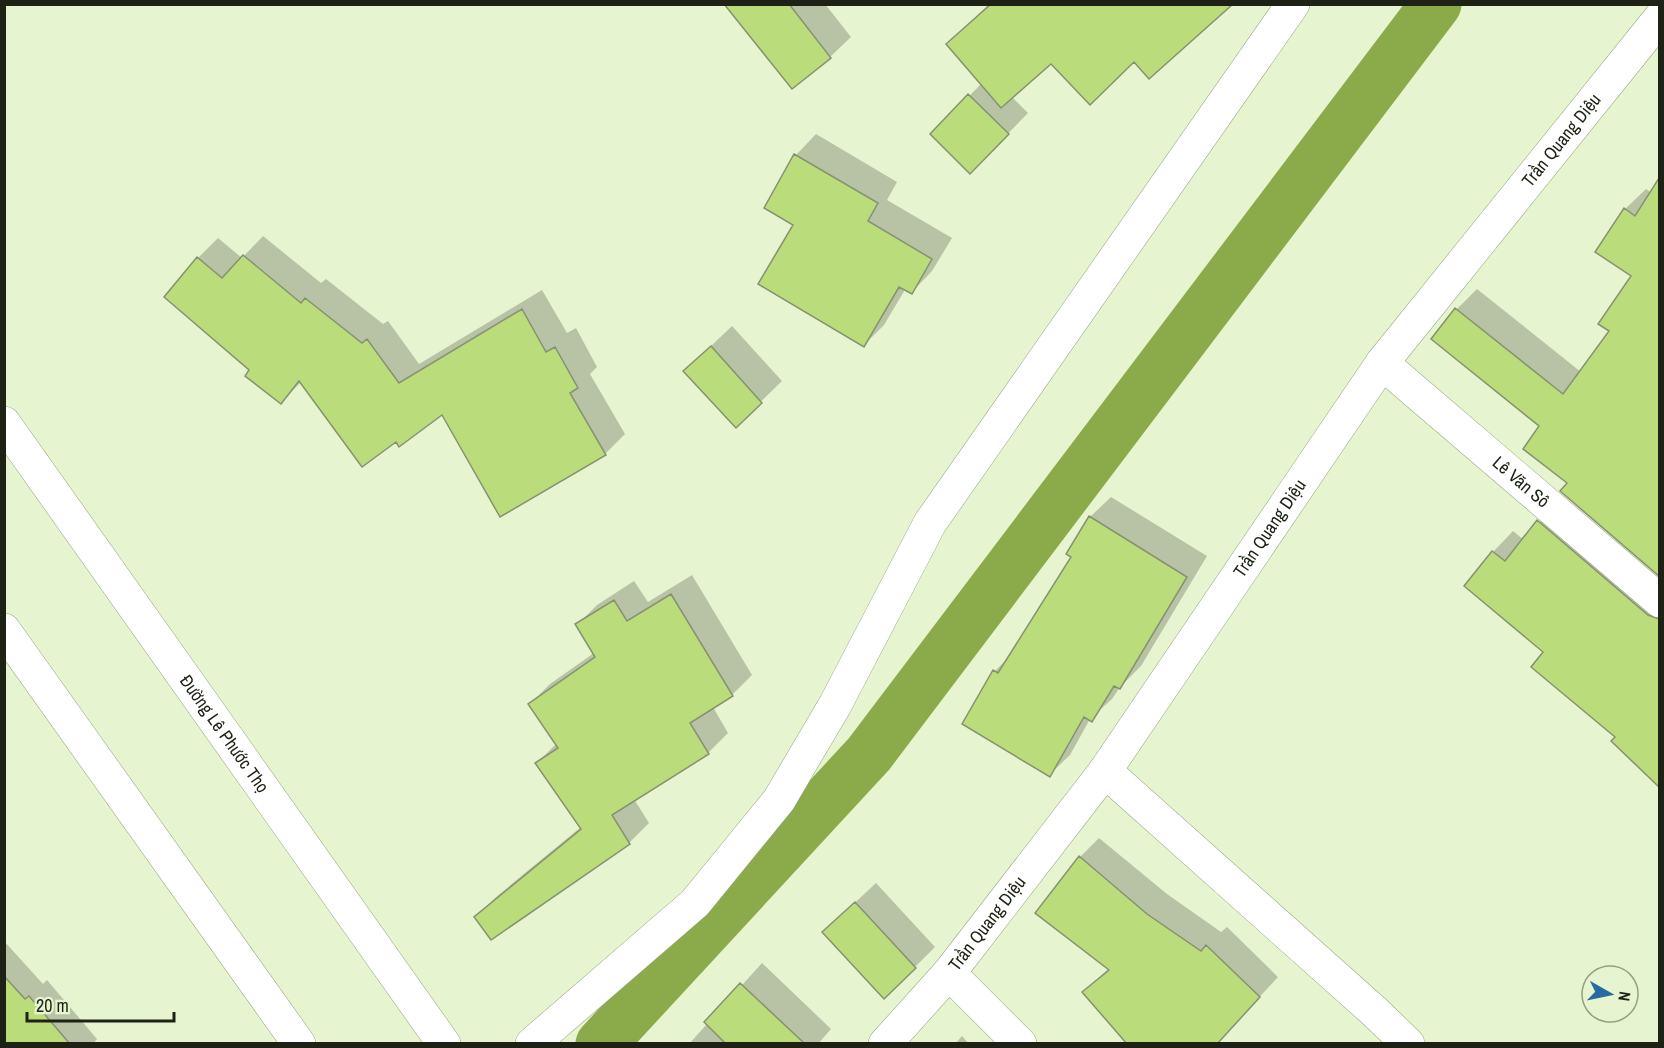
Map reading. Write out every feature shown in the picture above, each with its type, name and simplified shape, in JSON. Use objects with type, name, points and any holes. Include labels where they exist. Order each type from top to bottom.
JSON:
[{"type":"street","points":[[532,1044],[695,903],[779,800],[835,705],[930,523],[1293,4]]},
{"type":"street","name":"Trần Quang Diệu","points":[[885,1044],[949,973],[1105,771],[1382,363],[1659,18]]},
{"type":"street","name":"Lê Văn Sô","points":[[1382,363],[1659,601]]},
{"type":"street","name":"Đường Lê Phước Thọ","points":[[4,423],[444,1044]]},
{"type":"street","points":[[4,630],[299,1044]]},
{"type":"street","points":[[1105,771],[1375,1012],[1407,1044]]},
{"type":"street","points":[[949,973],[1020,1044]]},
{"type":"building","points":[[724,4],[789,4],[831,58],[792,89]]},
{"type":"building","points":[[991,4],[1233,4],[1149,79],[1134,62],[1090,105],[1051,64],[1001,108],[946,44]]},
{"type":"building","points":[[968,94],[1009,134],[970,174],[930,134]]},
{"type":"building","points":[[794,154],[878,203],[868,221],[932,259],[912,294],[899,287],[864,347],[758,284],[793,225],[764,208]]},
{"type":"building","points":[[1659,178],[1659,576],[1560,491],[1567,483],[1523,449],[1539,426],[1431,339],[1455,308],[1563,394],[1609,331],[1598,324],[1631,276],[1595,252],[1624,208],[1635,216]]},
{"type":"building","points":[[243,255],[301,303],[305,298],[362,343],[367,339],[399,383],[522,309],[546,352],[555,347],[578,388],[570,393],[606,455],[500,517],[442,415],[399,447],[396,442],[362,467],[299,381],[281,404],[245,376],[249,370],[164,297],[197,257],[222,278]]},
{"type":"building","points":[[711,346],[762,403],[736,428],[683,371]]},
{"type":"building","points":[[1089,516],[1187,577],[1120,689],[1114,686],[1092,722],[1084,717],[1050,777],[962,724],[993,670],[998,673],[1071,557],[1066,554]]},
{"type":"building","points":[[1537,520],[1648,615],[1659,619],[1659,787],[1611,741],[1615,737],[1531,667],[1543,652],[1464,586],[1492,551],[1505,561]]},
{"type":"building","points":[[671,594],[733,696],[690,723],[709,754],[612,815],[630,844],[491,940],[474,917],[581,829],[535,763],[558,748],[528,704],[595,657],[575,624],[614,600],[627,621]]},
{"type":"building","points":[[1079,856],[1147,914],[1201,951],[1206,945],[1260,997],[1217,1044],[1127,1044],[1082,992],[1109,970],[1035,913]]},
{"type":"building","points":[[855,902],[916,968],[884,999],[822,932]]},
{"type":"building","points":[[4,976],[25,999],[29,996],[70,1044],[4,1044]]},
{"type":"building","points":[[740,983],[805,1044],[726,1044],[704,1022]]},
{"type":"waterway","points":[[601,1044],[869,754],[1436,4]]}]
